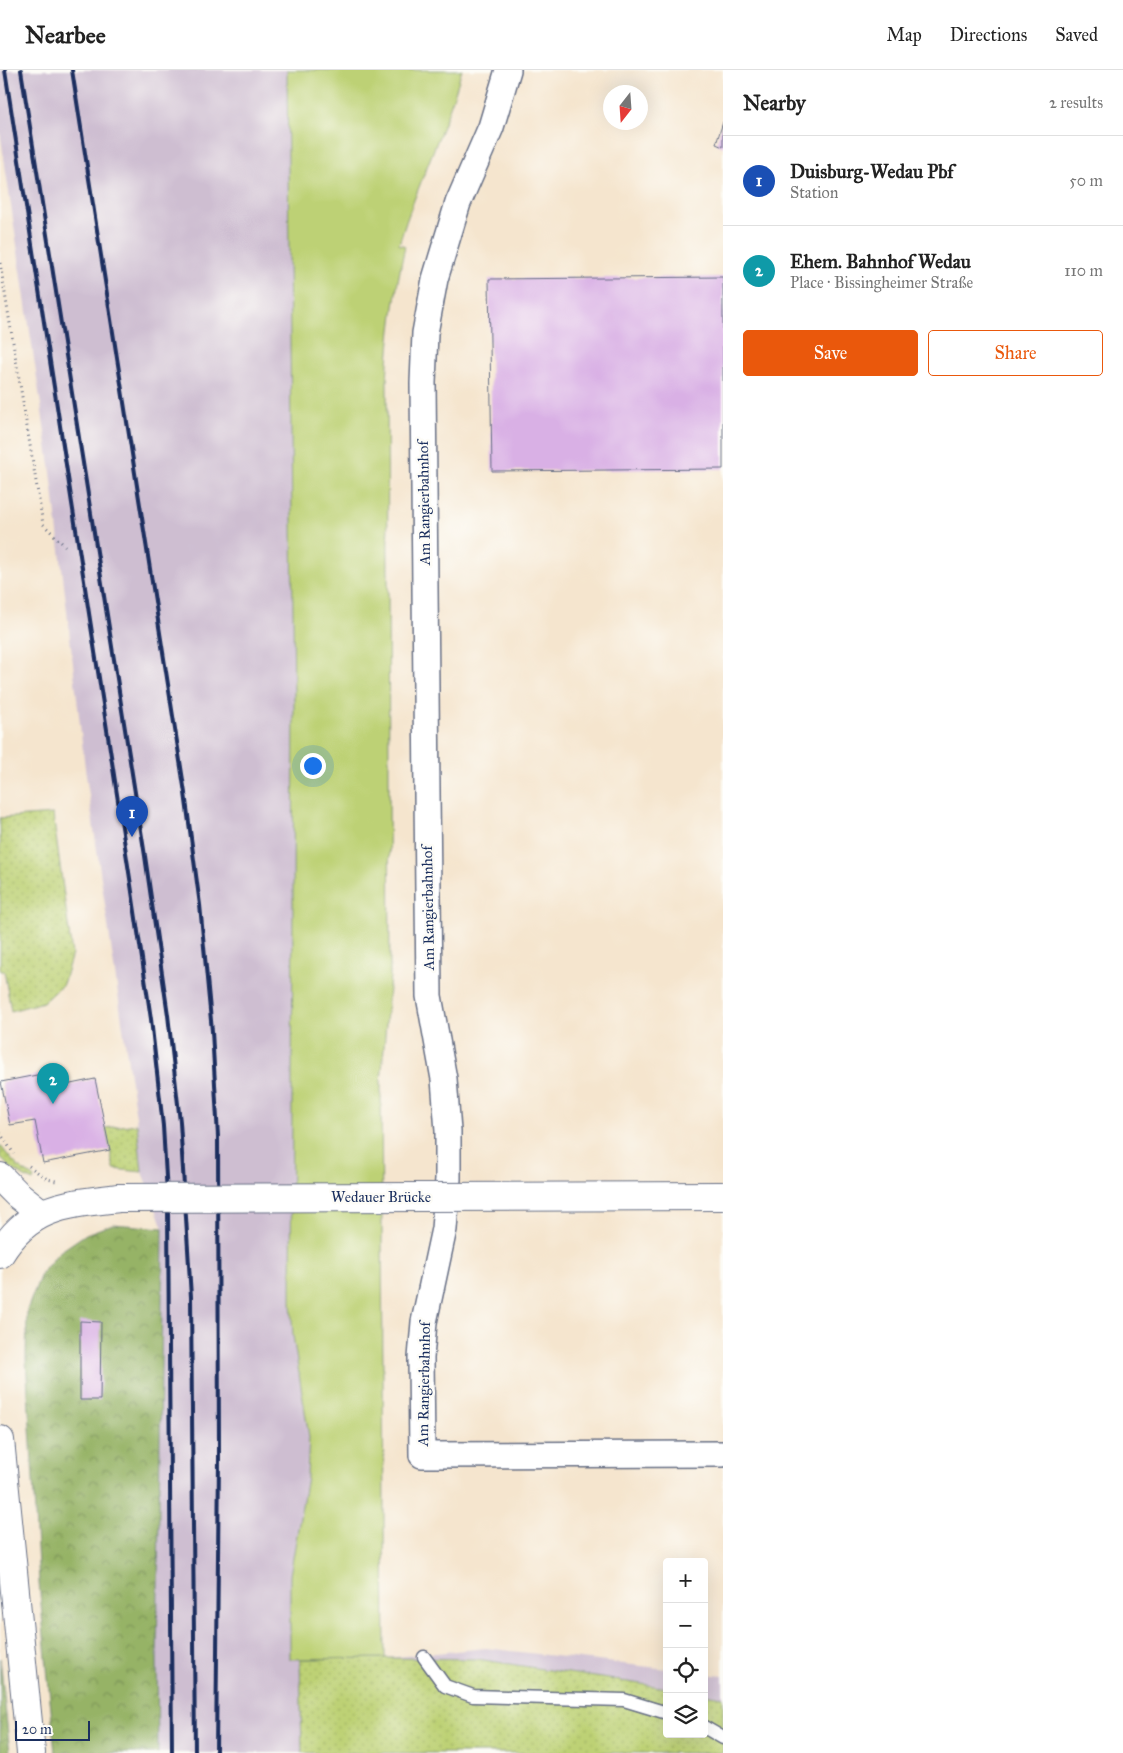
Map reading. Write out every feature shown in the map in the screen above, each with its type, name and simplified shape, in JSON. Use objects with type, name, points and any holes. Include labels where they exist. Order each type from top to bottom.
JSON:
[{"type":"main road","points":[[2,1244],[22,1226],[41,1213],[17,1194],[9,1167]]},
{"type":"main road","name":"Wedauer Brücke","points":[[41,1213],[74,1204],[119,1198],[723,1196]]},
{"type":"main road","points":[[0,1440],[32,1753]]},
{"type":"street","name":"Am Rangierbahnhof","points":[[508,70],[491,127],[458,203],[435,279],[425,333],[423,383],[429,996],[444,1080],[448,1131],[448,1179],[444,1229],[424,1322],[421,1358],[422,1455],[723,1454]]},
{"type":"lane","points":[[424,1656],[445,1686],[473,1696],[624,1700],[663,1712]]},
{"type":"lane","points":[[708,1729],[723,1738]]},
{"type":"path","points":[[0,263],[43,524],[65,546]]},
{"type":"path","points":[[0,1133],[9,1167]]},
{"type":"path","points":[[24,1163],[47,1178],[65,1184]]},
{"type":"shaded area","points":[[0,70],[287,70],[294,701],[291,1302],[293,1336],[309,1437],[307,1477],[290,1575],[290,1659],[386,1658],[486,1648],[663,1669],[663,1738],[708,1738],[708,1674],[723,1676],[723,1753],[158,1753],[157,1658],[163,1228],[142,1172],[137,1124],[85,768],[51,472],[0,132]]},
{"type":"green space","points":[[287,70],[462,70],[448,114],[399,244],[405,246],[393,314],[387,382],[390,976],[381,1083],[385,1658],[290,1659],[290,1575],[307,1477],[309,1437],[293,1336],[291,1302],[294,701]]},
{"type":"green space","points":[[53,814],[72,954],[63,984],[43,1002],[11,1011],[4,971],[0,971],[0,818]]},
{"type":"green space","points":[[137,1124],[142,1172],[114,1169],[105,1128]]},
{"type":"green space","points":[[0,1145],[17,1165],[34,1178],[33,1181],[15,1171],[3,1161],[0,1157]]},
{"type":"green space","points":[[113,1224],[163,1228],[157,1658],[158,1753],[55,1753],[39,1583],[26,1359],[27,1310],[41,1274],[58,1253],[86,1234]]},
{"type":"green space","points":[[0,1658],[10,1753],[0,1753]]},
{"type":"green space","points":[[300,1659],[477,1659],[663,1687],[663,1738],[708,1738],[708,1695],[723,1697],[723,1753],[302,1753]]},
{"type":"building","points":[[723,122],[723,147],[716,144]]},
{"type":"building","points":[[723,277],[723,469],[492,471],[489,279]]},
{"type":"building","points":[[52,1072],[56,1087],[95,1079],[110,1150],[43,1163],[35,1121],[10,1125],[1,1082]]},
{"type":"building","points":[[80,1321],[101,1322],[100,1400],[80,1400]]},
{"type":"railway","points":[[5,70],[131,885],[151,1019],[163,1126],[168,1211],[172,1753]]},
{"type":"railway","points":[[21,70],[145,856],[168,1015],[180,1122],[191,1297],[195,1753]]},
{"type":"railway","points":[[72,70],[185,793],[200,905],[212,1031],[218,1137],[219,1459],[216,1753]]},
{"type":"place","name":"Duisburg-Wedau Pbf","points":[[132,837]]},
{"type":"place","name":"Ehem. Bahnhof Wedau","points":[[53,1104]]}]
